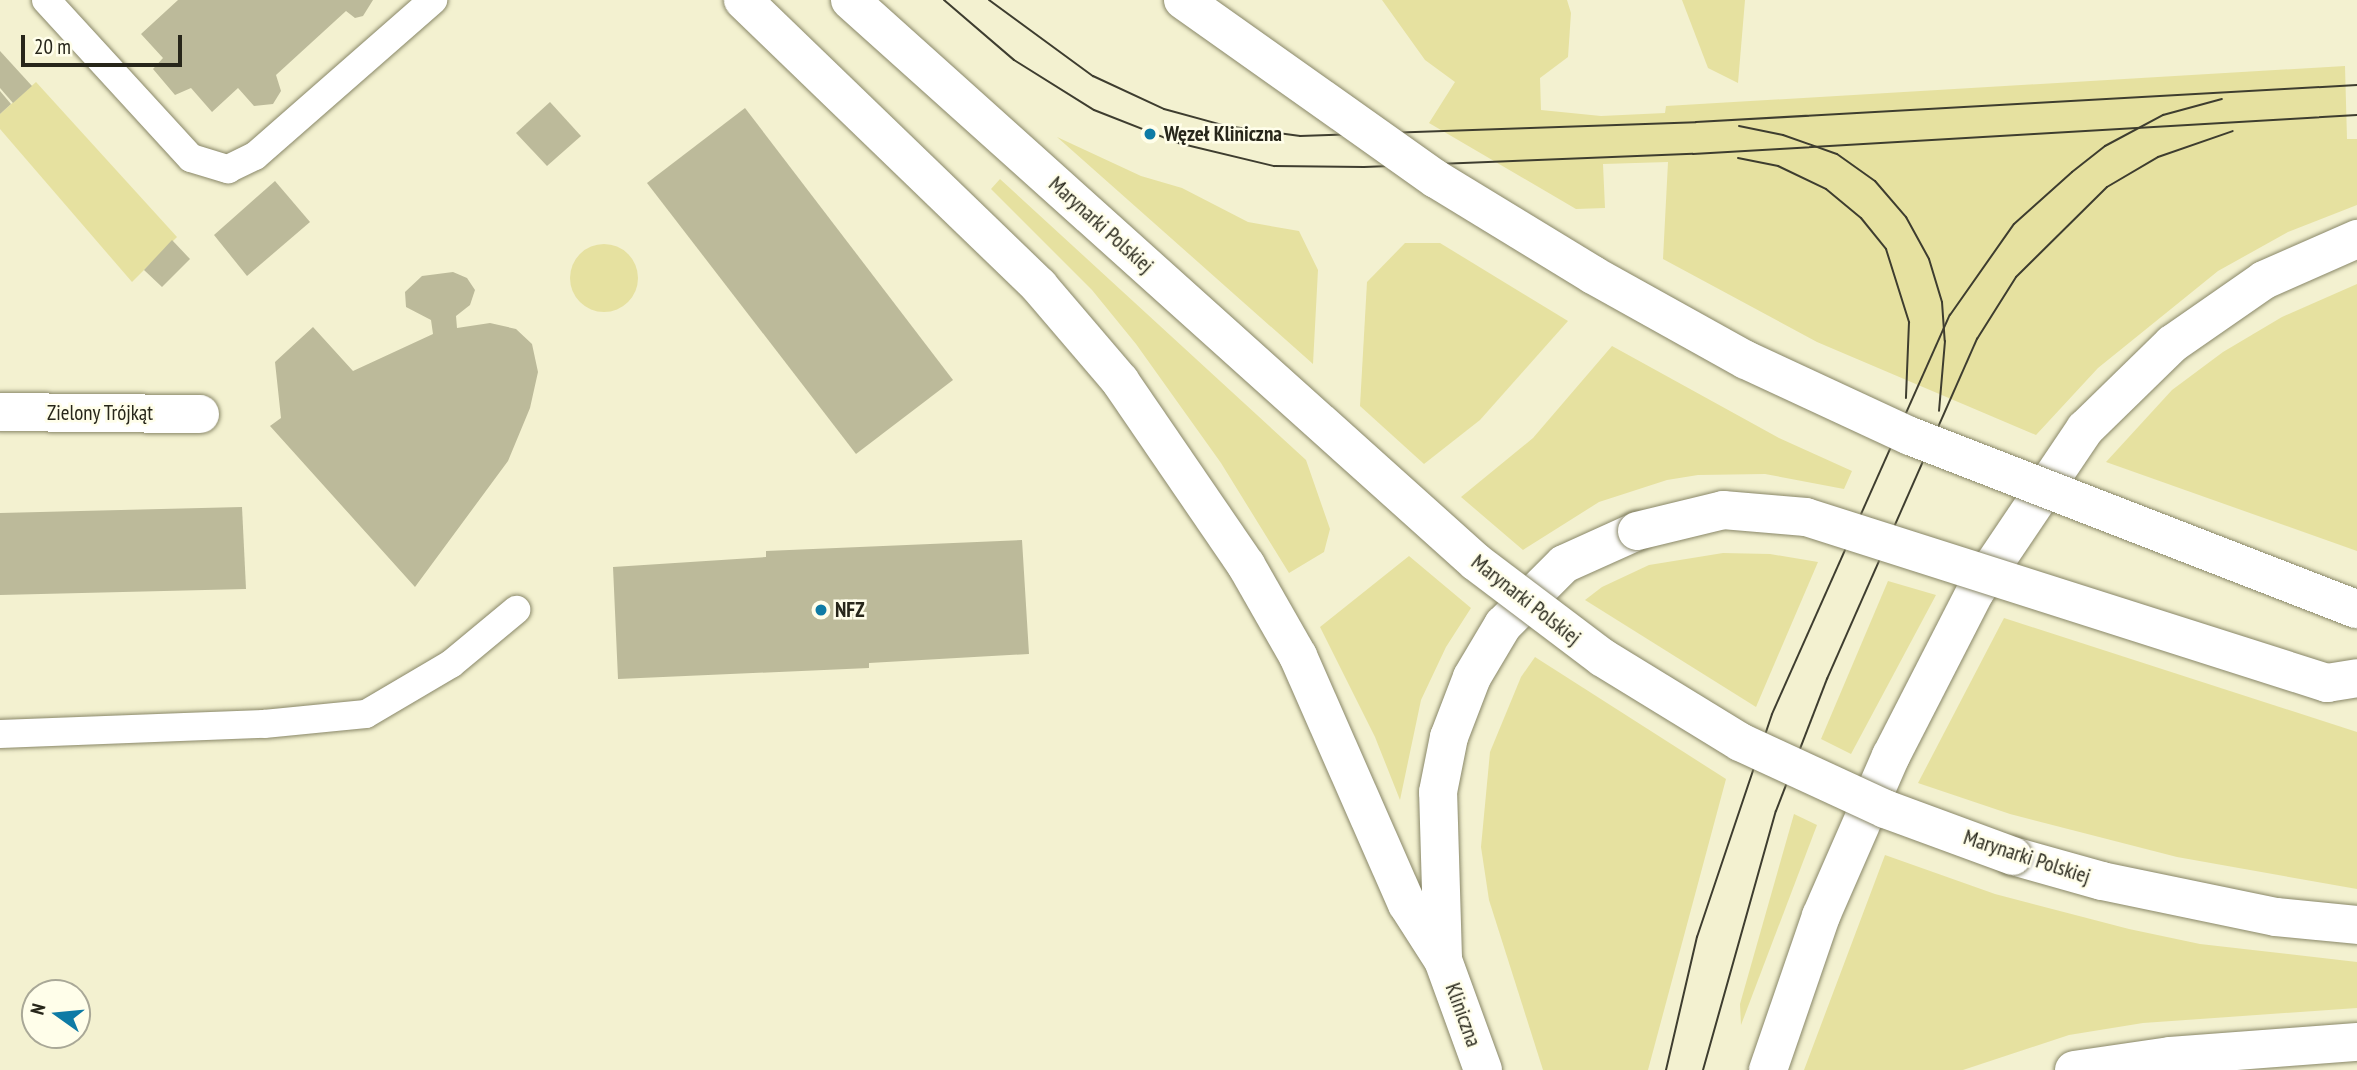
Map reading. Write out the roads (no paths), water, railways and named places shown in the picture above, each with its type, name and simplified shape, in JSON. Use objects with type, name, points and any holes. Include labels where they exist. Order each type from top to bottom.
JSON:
[{"type":"main road","points":[[743,0],[1039,286],[1120,381],[1246,565],[1298,656],[1407,904],[1443,960]]},
{"type":"main road","name":"Marynarki Polskiej","points":[[850,0],[1476,562],[1614,665],[1740,742],[1885,809],[2013,856],[2102,881],[2263,914],[2357,925]]},
{"type":"main road","points":[[1183,0],[1436,179],[1593,275],[1746,360],[1909,436],[2357,609]]},
{"type":"main road","points":[[1768,1070],[1821,916],[1891,756],[1975,592],[2085,429],[2172,344],[2264,280],[2357,239]]},
{"type":"main road","name":"Zielony Trójkąt","points":[[0,412],[200,414]]},
{"type":"main road","points":[[1443,960],[1438,792],[1449,737],[1472,677],[1503,625],[1564,564],[1637,530],[1723,510],[1806,517],[2327,683],[2357,678]]},
{"type":"main road","name":"Kliniczna","points":[[1443,960],[1483,1070]]},
{"type":"main road","points":[[2074,1070],[2169,1056],[2357,1042]]},
{"type":"lane","points":[[46,0],[191,158],[228,169],[255,156],[433,0]]},
{"type":"lane","points":[[0,734],[264,724],[366,714],[451,664],[516,610]]},
{"type":"tram line","points":[[944,0],[1014,60],[1094,110],[1178,143],[1274,166],[1364,167],[1693,154],[2357,115]]},
{"type":"tram line","points":[[989,0],[1093,76],[1164,109],[1226,126],[1300,136],[1696,122],[2357,85]]},
{"type":"tram line","points":[[1666,1070],[1697,937],[1772,714],[1950,315],[2014,224],[2072,172],[2105,146],[2163,115],[2222,99]]},
{"type":"tram line","points":[[1739,126],[1783,135],[1837,154],[1875,181],[1906,217],[1929,259],[1942,302],[1945,341],[1939,411]]},
{"type":"tram line","points":[[1703,1070],[1776,811],[1827,679],[1977,339],[2016,277],[2107,187],[2158,157],[2233,131]]},
{"type":"tram line","points":[[1738,158],[1778,166],[1826,189],[1861,218],[1886,249],[1909,322],[1906,398]]},
{"type":"place","name":"Węzeł Kliniczna","points":[[1150,134]]},
{"type":"place","name":"NFZ","points":[[821,610]]}]
